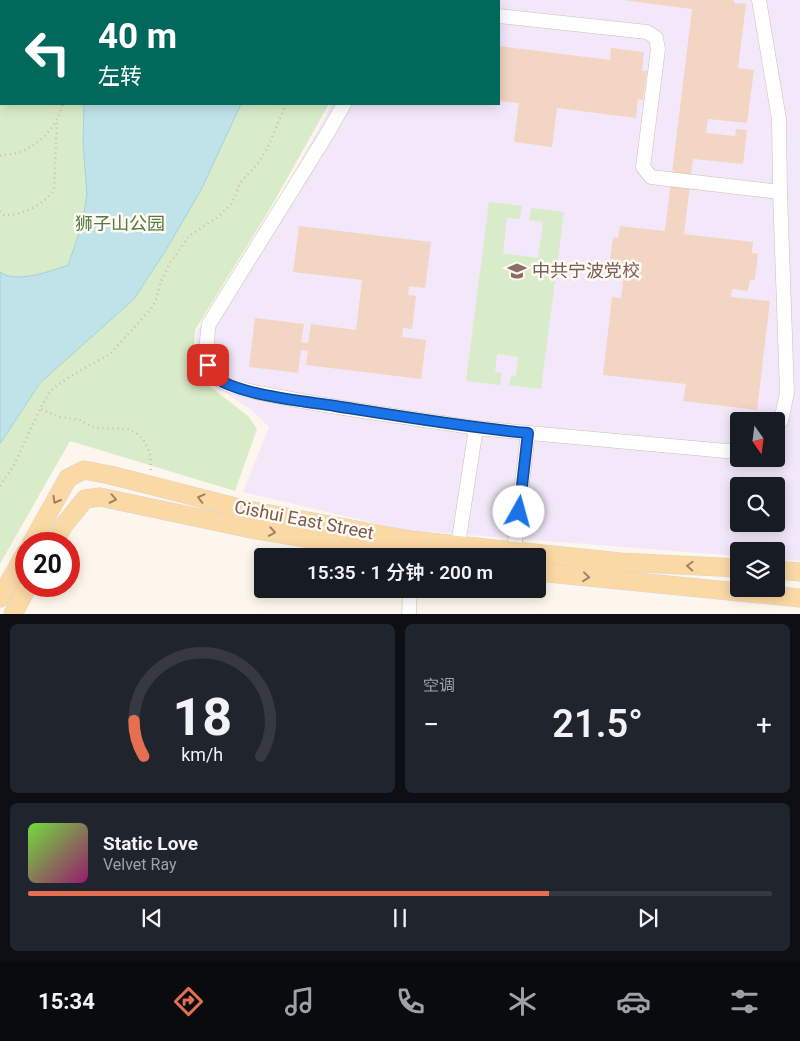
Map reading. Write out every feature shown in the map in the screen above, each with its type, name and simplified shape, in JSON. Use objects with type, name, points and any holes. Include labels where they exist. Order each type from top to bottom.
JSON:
[{"type":"main road","name":"Cishui East Street","points":[[38,532],[68,478],[84,470],[151,485],[394,548]]},
{"type":"main road","name":"Cishui East Street","points":[[60,532],[85,499],[100,497],[256,530],[382,548]]},
{"type":"main road","name":"Cishui East Street","points":[[437,548],[458,545],[486,548]]},
{"type":"main road","name":"Cishui East Street","points":[[546,554],[620,562],[730,568]]},
{"type":"main road","points":[[0,598],[15,571]]},
{"type":"main road","points":[[785,571],[800,572]]},
{"type":"main road","points":[[546,573],[800,598]]},
{"type":"main road","points":[[12,614],[22,597]]},
{"type":"street","points":[[758,0],[779,119],[787,393],[782,412]]},
{"type":"street","points":[[500,16],[647,32],[656,38],[658,49],[643,167],[651,178],[780,192]]},
{"type":"street","points":[[343,105],[209,324],[206,346],[208,365],[220,382],[249,391],[299,401],[476,428],[730,451]]},
{"type":"street","points":[[458,545],[476,428]]},
{"type":"street","points":[[514,548],[528,433]]},
{"type":"street","points":[[409,614],[410,598]]},
{"type":"path","points":[[0,211],[4,215],[14,215],[48,199],[54,190],[57,121],[63,105]]},
{"type":"path","points":[[0,486],[13,467],[50,391],[69,377],[110,354],[151,310],[161,281],[170,263],[189,236],[219,216],[232,203],[241,182],[258,163],[267,148],[286,105]]},
{"type":"path","points":[[0,156],[22,151],[46,135],[57,121]]},
{"type":"path","points":[[40,409],[60,417],[80,420],[95,428],[128,429],[137,434],[144,440],[150,453],[152,461],[151,485]]},
{"type":"shaded area","name":"中共宁波党校","points":[[500,0],[800,0],[800,561],[785,560],[785,542],[730,542],[730,555],[404,530],[243,492],[269,427],[252,410],[209,383],[201,369],[197,354],[196,333],[274,209],[331,105],[500,105]]},
{"type":"green space","name":"狮子山公园","points":[[0,105],[328,105],[271,207],[195,330],[194,353],[198,367],[207,384],[248,416],[257,429],[235,491],[70,441],[18,532],[15,532],[15,538],[0,564]]},
{"type":"green space","points":[[489,202],[522,206],[520,219],[507,218],[503,253],[538,258],[543,222],[529,220],[531,208],[564,212],[541,389],[509,385],[511,375],[516,376],[518,357],[497,354],[495,372],[502,373],[500,385],[466,381]]},
{"type":"water","points":[[84,105],[241,105],[202,188],[166,250],[134,299],[40,383],[0,444],[0,272],[15,277],[24,277],[68,265],[82,225],[87,194],[83,144]]},
{"type":"building","points":[[623,0],[734,0],[734,3],[746,4],[738,68],[754,70],[747,123],[708,119],[706,133],[735,136],[736,129],[747,130],[743,164],[693,159],[684,234],[753,242],[752,253],[758,254],[755,280],[750,280],[748,291],[732,289],[731,297],[770,301],[757,410],[683,401],[686,384],[603,375],[612,297],[621,298],[624,275],[614,274],[616,262],[610,261],[613,237],[618,238],[620,226],[665,231],[692,9]]},
{"type":"building","points":[[500,46],[610,60],[611,48],[644,52],[642,71],[647,71],[643,100],[638,99],[636,118],[557,108],[552,147],[514,142],[519,103],[500,101]]},
{"type":"building","points":[[299,226],[431,242],[425,288],[409,286],[408,295],[416,296],[412,329],[403,328],[402,337],[426,340],[421,379],[306,365],[308,351],[301,350],[298,373],[249,367],[255,318],[304,324],[301,342],[308,343],[311,324],[356,330],[362,280],[293,272]]},
{"type":"place","name":"中共宁波党校","points":[[517,271]]},
{"type":"route","points":[[208,365],[220,382],[249,391],[299,401],[476,428],[528,433],[519,512]]}]
